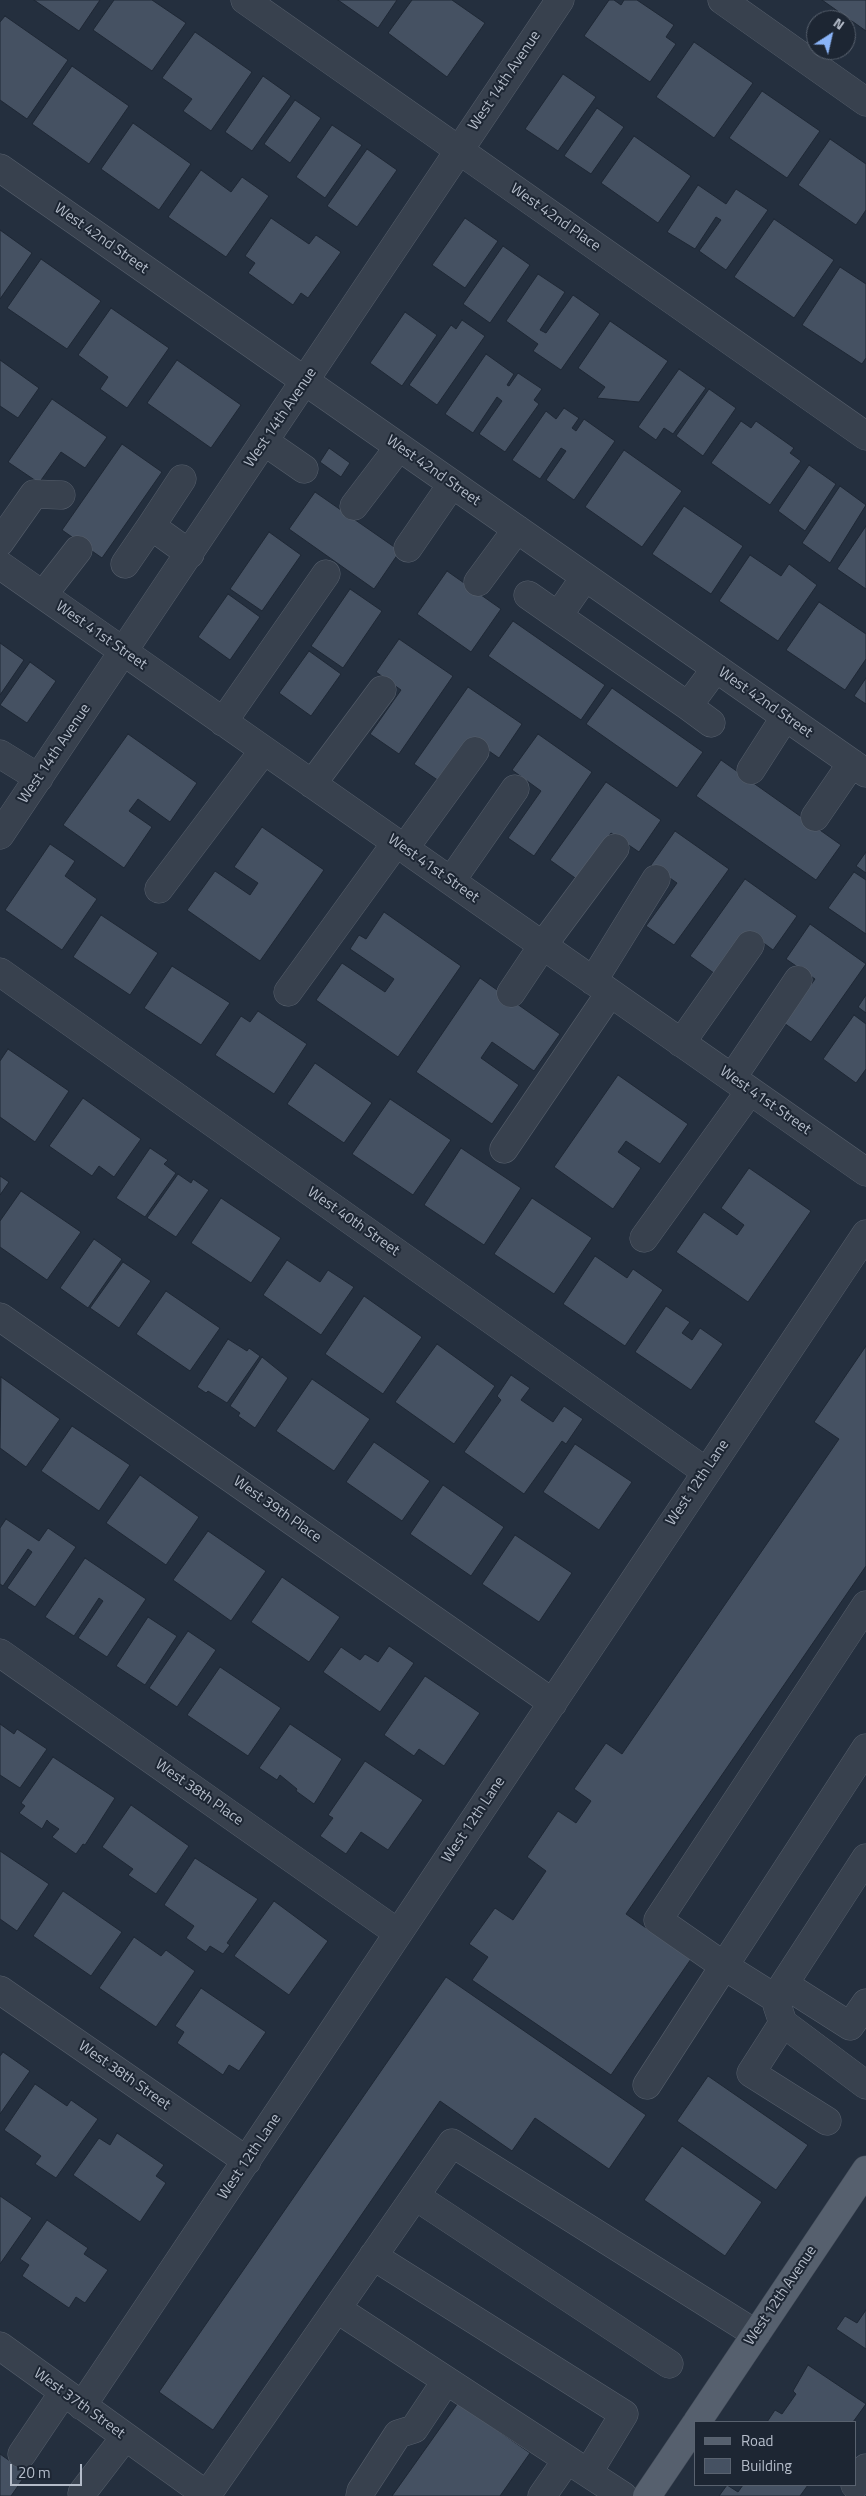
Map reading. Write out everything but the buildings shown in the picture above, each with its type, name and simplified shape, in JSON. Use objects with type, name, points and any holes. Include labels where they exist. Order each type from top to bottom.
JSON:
[{"type":"main road","name":"West 12th Avenue","points":[[698,2421],[866,2170]]},
{"type":"main road","name":"West 12th Avenue","points":[[646,2496],[694,2427]]},
{"type":"street","name":"West 42nd Place","points":[[245,0],[866,436]]},
{"type":"street","name":"West 14th Avenue","points":[[0,835],[306,382],[560,0]]},
{"type":"street","points":[[722,0],[866,102]]},
{"type":"street","name":"West 42nd Street","points":[[0,168],[859,768]]},
{"type":"street","points":[[265,442],[304,469]]},
{"type":"street","points":[[354,506],[399,447]]},
{"type":"street","points":[[125,564],[182,479]]},
{"type":"street","points":[[408,548],[452,484]]},
{"type":"street","points":[[0,542],[34,494],[61,495]]},
{"type":"street","points":[[151,526],[190,554]]},
{"type":"street","points":[[478,582],[516,529]]},
{"type":"street","points":[[43,595],[78,550]]},
{"type":"street","name":"West 41st Street","points":[[0,566],[866,1172]]},
{"type":"street","points":[[223,722],[326,574]]},
{"type":"street","points":[[558,616],[585,577]]},
{"type":"street","points":[[528,596],[711,723]]},
{"type":"street","points":[[688,706],[716,668]]},
{"type":"street","points":[[312,784],[382,690]]},
{"type":"street","points":[[751,770],[785,717]]},
{"type":"street","points":[[159,889],[264,750]]},
{"type":"street","points":[[288,992],[475,752]]},
{"type":"street","points":[[0,754],[39,778]]},
{"type":"street","points":[[815,817],[859,768]]},
{"type":"street","points":[[451,881],[515,789]]},
{"type":"street","points":[[511,993],[543,945],[615,848]]},
{"type":"street","points":[[504,1149],[601,987],[656,879]]},
{"type":"street","points":[[682,1043],[750,945]]},
{"type":"street","name":"West 40th Street","points":[[0,972],[706,1472]]},
{"type":"street","points":[[644,1238],[741,1085],[798,980]]},
{"type":"street","name":"West 12th Lane","points":[[22,2454],[72,2399],[247,2162],[866,1234]]},
{"type":"street","name":"West 39th Place","points":[[0,1317],[553,1703]]},
{"type":"street","points":[[866,1605],[658,1920],[724,1966],[781,2002],[866,2085]]},
{"type":"street","name":"West 38th Place","points":[[0,1653],[398,1933]]},
{"type":"street","points":[[647,2085],[866,1748]]},
{"type":"street","points":[[827,2122],[751,2073],[781,2002],[866,1858]]},
{"type":"street","name":"West 38th Street","points":[[0,1990],[247,2162]]},
{"type":"street","points":[[781,2002],[850,2026],[866,2003]]},
{"type":"street","points":[[198,2493],[337,2309],[452,2143],[756,2334]]},
{"type":"street","points":[[415,2196],[669,2364]]},
{"type":"street","points":[[373,2256],[624,2414],[577,2466],[542,2496]]},
{"type":"street","points":[[337,2309],[624,2496]]},
{"type":"street","name":"West 37th Street","points":[[0,2346],[198,2493]]},
{"type":"street","points":[[361,2493],[398,2434],[414,2429],[446,2381]]},
{"type":"street","points":[[82,2493],[125,2437]]},
{"type":"street","points":[[856,2483],[866,2468]]}]
